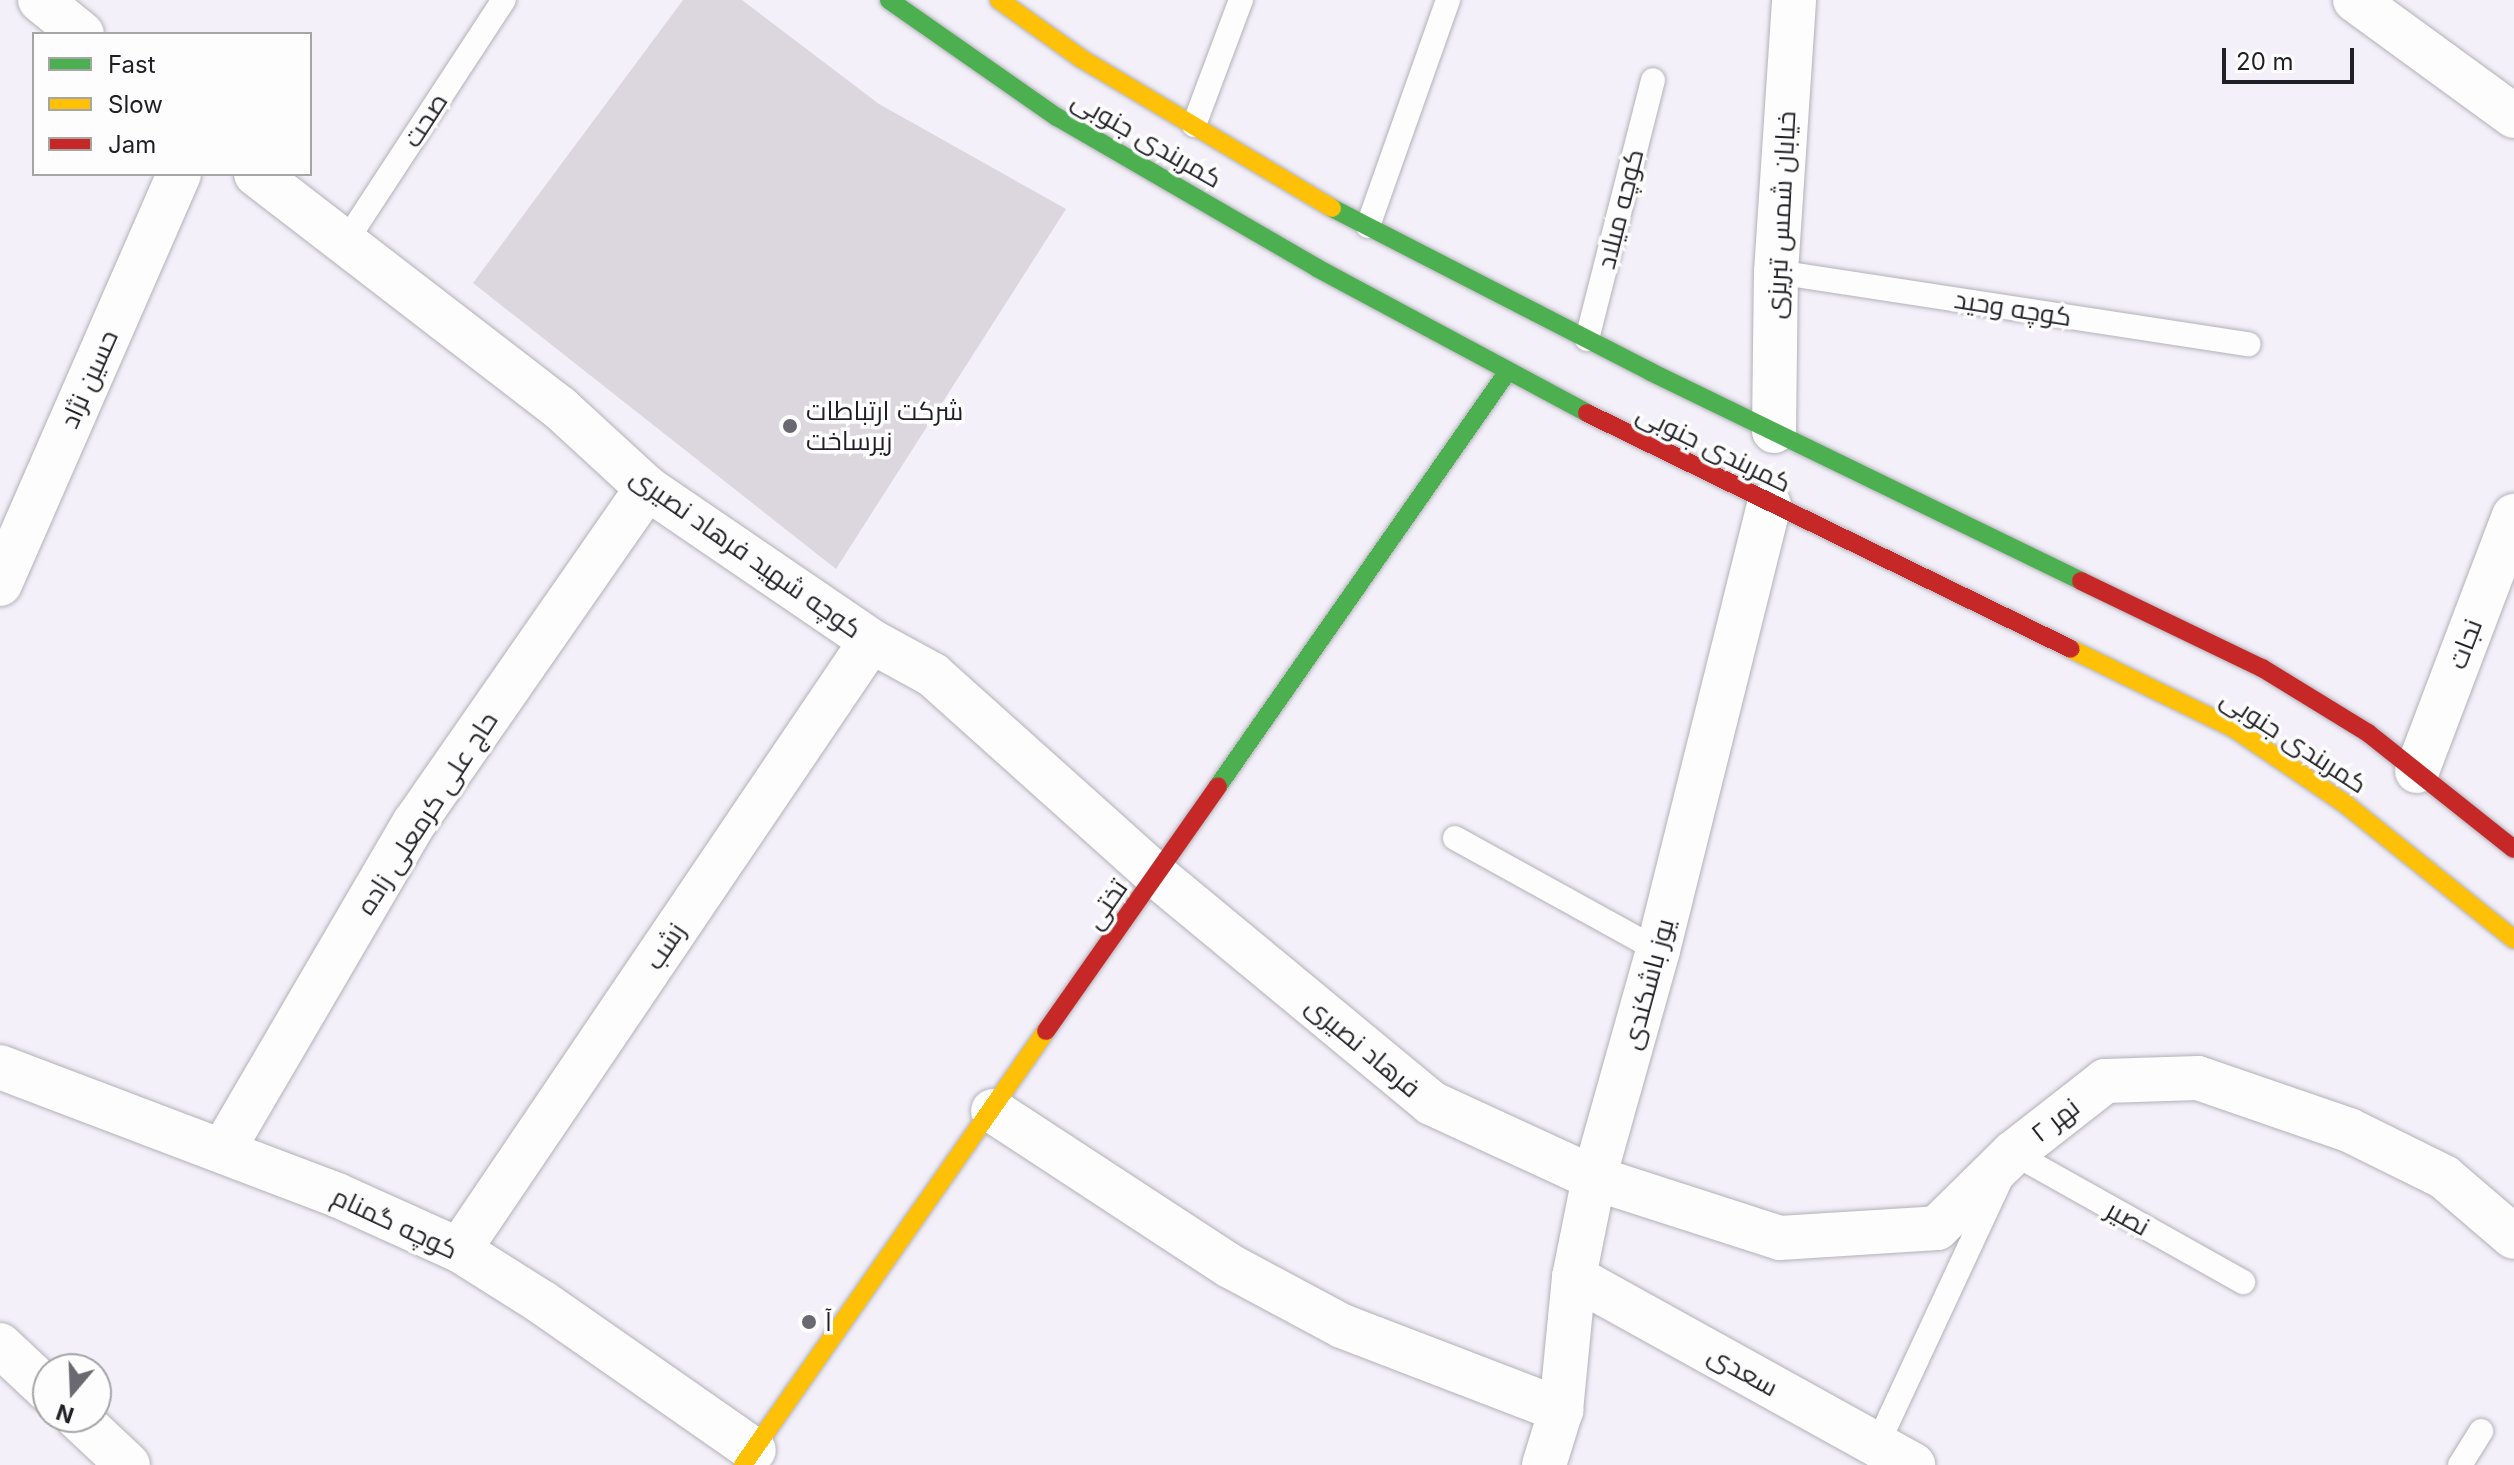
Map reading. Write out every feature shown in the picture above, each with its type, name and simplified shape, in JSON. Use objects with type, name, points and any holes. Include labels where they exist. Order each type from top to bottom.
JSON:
[{"type":"main road","name":"کمربندی جنوبی","points":[[889,0],[1057,117],[1508,371],[1772,468],[2262,668],[2368,733],[2514,849]]},
{"type":"main road","name":"کمربندی جنوبی","points":[[1015,5],[1194,125],[1368,226],[1587,339],[1772,468],[2235,729],[2344,803],[2514,939]]},
{"type":"main road","name":"تختی","points":[[748,1458],[1508,371]]},
{"type":"street","points":[[40,0],[80,32]]},
{"type":"street","name":"خیابان شمس تبریزی","points":[[1772,468],[1776,272],[1794,0]]},
{"type":"street","points":[[2355,0],[2514,116]]},
{"type":"street","name":"حسین نژاد","points":[[0,584],[178,176]]},
{"type":"street","name":"کوچه شهید فرهاد نصیری","points":[[259,176],[560,408],[647,488],[871,641],[933,675],[1157,876]]},
{"type":"street","name":"یوز باشکندی","points":[[1544,1465],[1561,1410],[1574,1277],[1594,1178],[1658,950],[1772,468]]},
{"type":"street","name":"حاج علی کرمعلی زاده","points":[[223,1150],[415,822],[647,488]]},
{"type":"street","name":"نجات","points":[[2417,771],[2514,516]]},
{"type":"street","name":"زشب","points":[[459,1250],[871,641]]},
{"type":"street","name":"فرهاد نصیری","points":[[1157,876],[1431,1103],[1594,1178]]},
{"type":"street","name":"کوچه گمنام","points":[[0,1067],[223,1150],[459,1250],[543,1303],[748,1458]]},
{"type":"street","name":"نهر ۲","points":[[1594,1178],[1780,1238],[1937,1228],[2013,1153],[2105,1081],[2198,1078],[2349,1130],[2444,1177],[2514,1237]]},
{"type":"street","points":[[993,1111],[1230,1266],[1342,1326],[1561,1410]]},
{"type":"street","name":"سعدی","points":[[1574,1277],[1895,1455]]},
{"type":"street","points":[[0,1345],[32,1375]]},
{"type":"street","points":[[94,1433],[128,1465]]},
{"type":"lane","name":"صحت","points":[[346,241],[504,0]]},
{"type":"lane","points":[[1194,125],[1241,0]]},
{"type":"lane","points":[[1368,226],[1448,0]]},
{"type":"lane","name":"کوچه میلاد","points":[[1587,339],[1653,80]]},
{"type":"lane","name":"کوچه وحید","points":[[1776,272],[2249,344]]},
{"type":"lane","points":[[1455,838],[1658,950]]},
{"type":"lane","points":[[1895,1455],[2013,1153]]},
{"type":"lane","name":"نصیر","points":[[2013,1153],[2243,1282]]},
{"type":"lane","points":[[2460,1465],[2481,1431]]},
{"type":"building","name":"شرکت ارتباطات زیرساخت","points":[[683,0],[742,0],[879,104],[1066,209],[836,569],[473,283]]},
{"type":"traffic: fast","points":[[889,0],[1057,117],[1317,268],[1587,413]]},
{"type":"traffic: fast","points":[[1332,208],[1651,372],[2081,581]]},
{"type":"traffic: fast","points":[[1218,786],[1508,371]]},
{"type":"traffic: slow","points":[[999,0],[1082,59],[1332,208]]},
{"type":"traffic: slow","points":[[2071,649],[2235,729],[2344,803],[2514,939]]},
{"type":"traffic: slow","points":[[743,1465],[1046,1031]]},
{"type":"traffic: jam","points":[[1587,413],[2071,649]]},
{"type":"traffic: jam","points":[[2081,581],[2262,668],[2368,733],[2514,849]]},
{"type":"traffic: jam","points":[[1046,1031],[1218,786]]},
{"type":"place","name":"شرکت ارتباطات زیرساخت","points":[[790,426]]},
{"type":"place","name":"آ","points":[[809,1322]]}]
